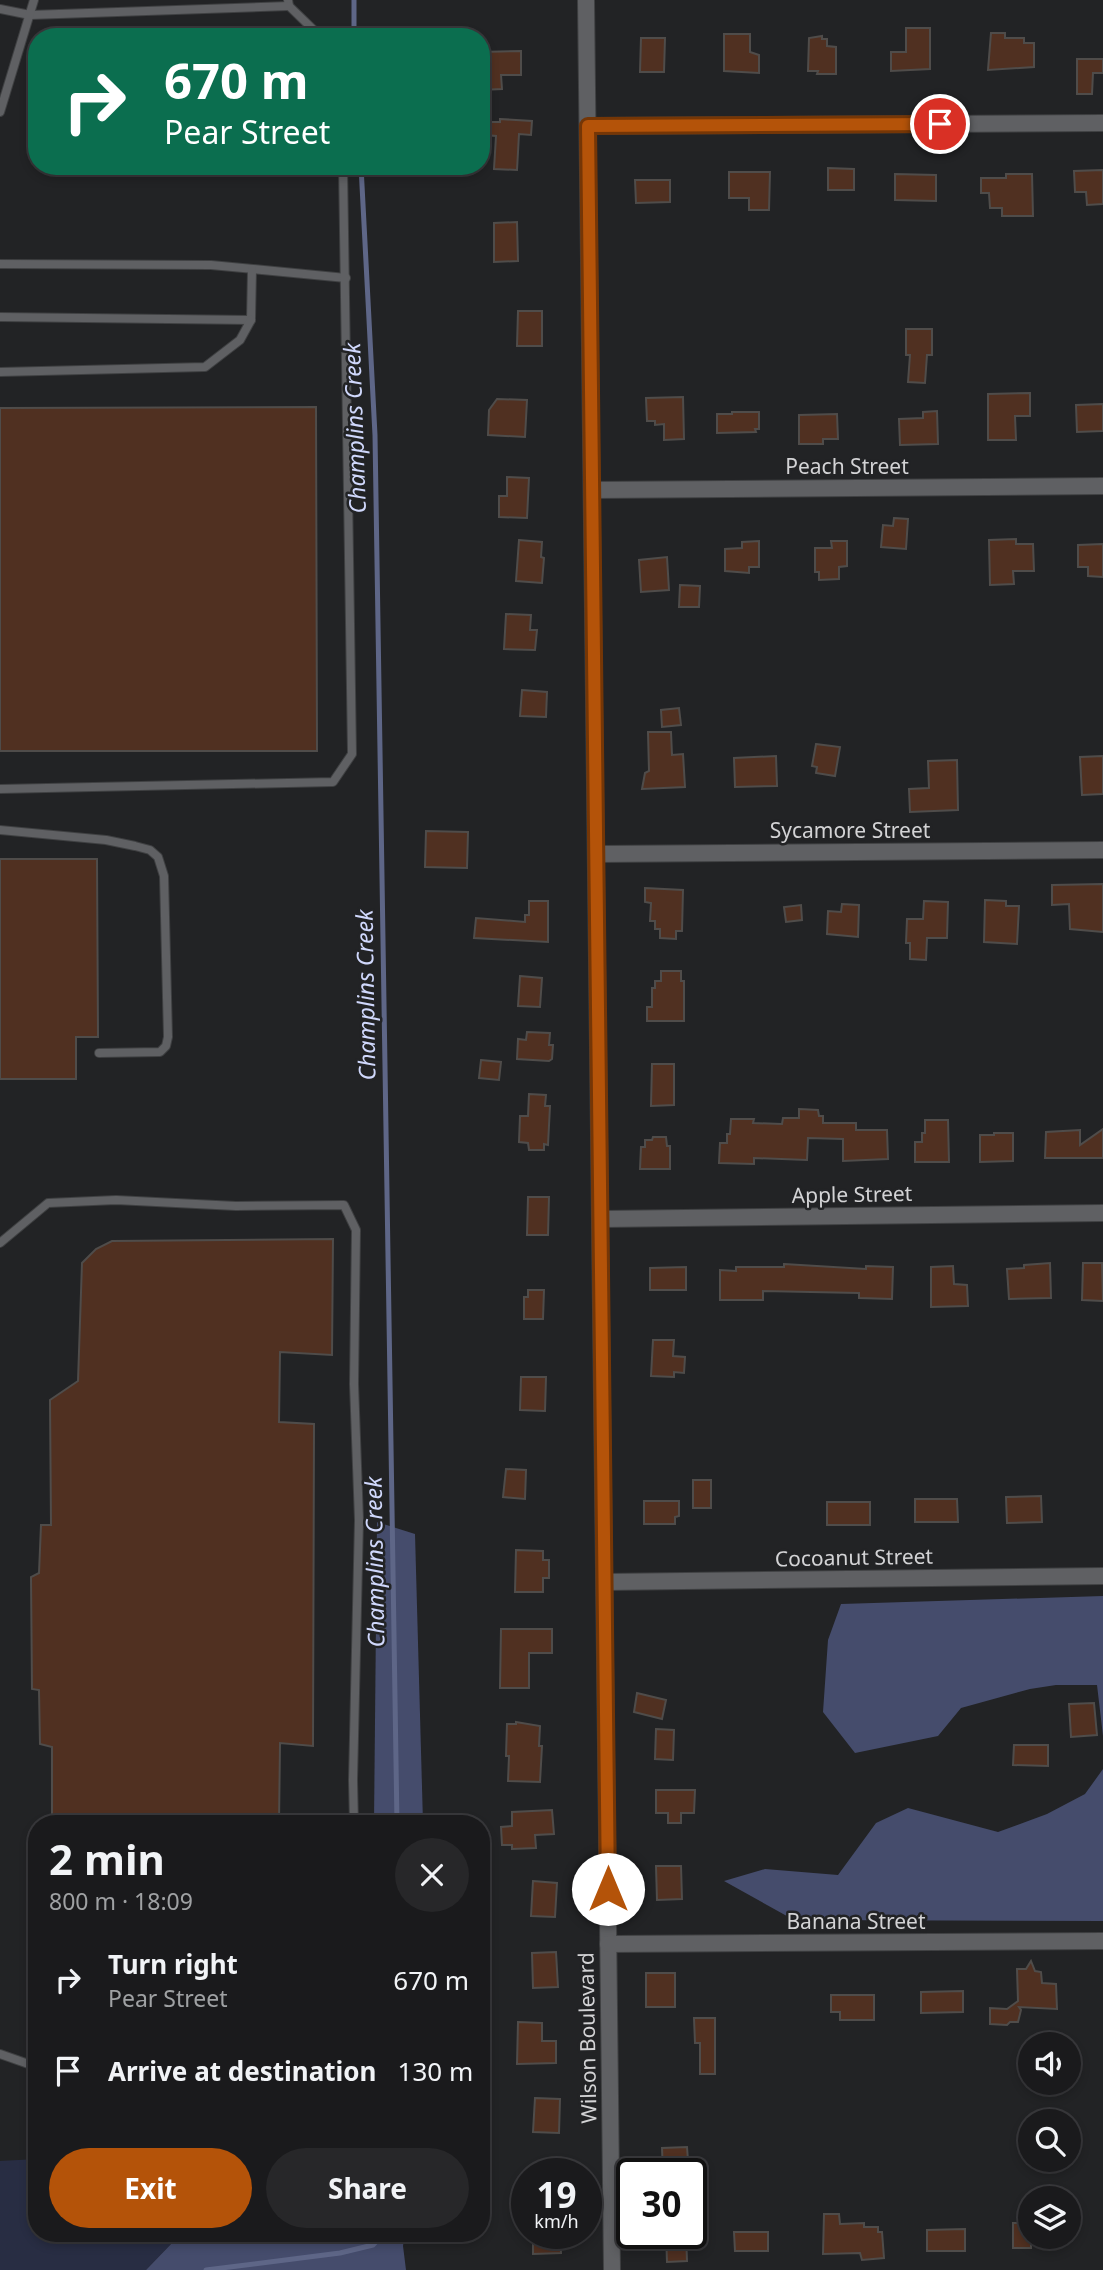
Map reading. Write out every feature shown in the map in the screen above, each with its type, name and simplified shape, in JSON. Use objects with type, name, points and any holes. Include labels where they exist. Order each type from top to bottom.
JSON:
[{"type":"street","name":"Wilson Boulevard","points":[[586,0],[612,2270]]},
{"type":"street","points":[[588,126],[1103,123]]},
{"type":"street","name":"Peach Street","points":[[592,489],[1103,486]]},
{"type":"street","name":"Sycamore Street","points":[[597,854],[1103,850]]},
{"type":"street","name":"Apple Street","points":[[601,1219],[1103,1213]]},
{"type":"street","name":"Cocoanut Street","points":[[606,1582],[1103,1576]]},
{"type":"street","name":"Banana Street","points":[[608,1944],[1103,1941]]},
{"type":"lane","points":[[0,112],[34,0]]},
{"type":"lane","points":[[0,9],[30,15],[289,3],[313,28]]},
{"type":"lane","points":[[0,789],[333,782],[352,754],[343,175]]},
{"type":"lane","points":[[0,264],[211,265],[346,278]]},
{"type":"lane","points":[[0,372],[205,367],[240,340],[251,320],[252,269]]},
{"type":"lane","points":[[0,317],[251,320]]},
{"type":"lane","points":[[0,830],[106,840],[150,850],[158,857],[163,876],[168,1037],[166,1046],[160,1052],[99,1053]]},
{"type":"lane","points":[[0,1242],[48,1203],[116,1199],[236,1206],[344,1205],[356,1230],[354,1384],[359,1520],[354,1815]]},
{"type":"lane","points":[[0,2054],[28,2064]]},
{"type":"shaded area","points":[[377,1522],[415,1534],[423,1815],[374,1815]]},
{"type":"shaded area","points":[[1103,1596],[1103,1736],[1097,1685],[1056,1685],[1030,1689],[961,1708],[938,1736],[855,1753],[823,1712],[828,1640],[841,1604]]},
{"type":"shaded area","points":[[1103,1769],[1103,1921],[794,1920],[724,1881],[765,1869],[838,1875],[876,1823],[908,1808],[998,1832],[1047,1814],[1085,1794]]},
{"type":"shaded area","points":[[28,2159],[28,2242],[173,2242],[146,2270],[0,2270],[0,2161]]},
{"type":"shaded area","points":[[173,2242],[404,2242],[406,2270],[146,2270]]},
{"type":"building","points":[[906,28],[930,28],[930,69],[891,71],[891,52],[906,52]]},
{"type":"building","points":[[991,33],[1005,33],[1005,38],[1024,38],[1024,43],[1034,43],[1034,67],[988,70]]},
{"type":"building","points":[[724,34],[750,34],[750,52],[759,55],[759,73],[724,71]]},
{"type":"building","points":[[822,36],[822,39],[827,39],[827,46],[836,47],[836,74],[808,71],[809,38]]},
{"type":"building","points":[[641,38],[665,38],[664,72],[640,72]]},
{"type":"building","points":[[521,51],[521,75],[501,75],[502,89],[490,90],[490,52]]},
{"type":"building","points":[[1077,59],[1103,59],[1103,73],[1093,73],[1092,94],[1077,94]]},
{"type":"building","points":[[500,119],[532,121],[531,135],[519,134],[517,170],[494,169],[496,136],[490,135],[490,122],[500,122]]},
{"type":"building","points":[[828,168],[854,169],[854,190],[828,190]]},
{"type":"building","points":[[1103,170],[1103,204],[1087,205],[1086,192],[1075,192],[1074,171]]},
{"type":"building","points":[[729,172],[770,172],[769,210],[749,210],[749,198],[729,198]]},
{"type":"building","points":[[895,174],[936,175],[936,201],[895,200]]},
{"type":"building","points":[[1006,174],[1032,174],[1033,216],[1002,216],[1002,208],[990,208],[989,193],[981,193],[981,178],[1006,178]]},
{"type":"building","points":[[635,180],[670,180],[670,202],[636,203]]},
{"type":"building","points":[[517,222],[518,261],[494,262],[494,223]]},
{"type":"building","points":[[518,311],[542,311],[542,346],[517,346]]},
{"type":"building","points":[[906,329],[932,329],[932,355],[927,355],[925,383],[908,382],[910,355],[906,355]]},
{"type":"building","points":[[1030,393],[1030,416],[1015,416],[1016,440],[988,440],[988,394]]},
{"type":"building","points":[[683,397],[684,439],[664,440],[664,424],[655,425],[655,421],[647,421],[646,398]]},
{"type":"building","points":[[497,399],[527,400],[525,437],[488,435],[489,410]]},
{"type":"building","points":[[1103,404],[1103,431],[1077,432],[1076,405]]},
{"type":"building","points":[[316,407],[317,751],[0,751],[0,408]]},
{"type":"building","points":[[937,411],[938,444],[900,445],[899,419],[923,418],[923,412]]},
{"type":"building","points":[[759,412],[759,429],[755,429],[756,432],[717,433],[717,414]]},
{"type":"building","points":[[837,414],[838,439],[823,439],[823,444],[799,444],[799,415]]},
{"type":"building","points":[[507,477],[529,478],[527,518],[499,517],[499,496],[507,496]]},
{"type":"building","points":[[894,518],[908,519],[906,549],[881,547],[883,525],[893,526]]},
{"type":"building","points":[[1016,539],[1016,544],[1033,544],[1034,571],[1013,571],[1014,584],[990,585],[989,540]]},
{"type":"building","points":[[519,540],[542,542],[542,583],[516,581]]},
{"type":"building","points":[[759,541],[759,567],[749,567],[749,573],[725,571],[725,549],[742,548],[742,542]]},
{"type":"building","points":[[831,541],[847,541],[847,566],[839,567],[839,579],[819,580],[819,572],[815,572],[815,548],[832,548]]},
{"type":"building","points":[[1103,544],[1103,577],[1088,576],[1088,567],[1078,567],[1078,545]]},
{"type":"building","points":[[667,557],[669,590],[641,592],[639,560]]},
{"type":"building","points":[[680,585],[700,586],[699,607],[679,607]]},
{"type":"building","points":[[506,614],[531,615],[530,630],[537,630],[535,650],[504,649]]},
{"type":"building","points":[[522,690],[547,692],[546,717],[520,716]]},
{"type":"building","points":[[679,708],[681,725],[662,727],[661,710]]},
{"type":"building","points":[[648,732],[671,732],[672,755],[683,754],[685,787],[642,789],[645,773],[649,771]]},
{"type":"building","points":[[816,744],[840,747],[835,776],[816,773],[817,767],[812,766]]},
{"type":"building","points":[[776,756],[777,786],[735,787],[734,758]]},
{"type":"building","points":[[1103,756],[1103,794],[1082,795],[1080,757]]},
{"type":"building","points":[[957,760],[958,810],[910,812],[909,789],[929,788],[928,761]]},
{"type":"building","points":[[426,831],[468,832],[467,868],[425,867]]},
{"type":"building","points":[[0,859],[97,859],[98,1037],[76,1037],[76,1079],[0,1079]]},
{"type":"building","points":[[1103,884],[1103,932],[1070,929],[1069,904],[1052,905],[1052,885]]},
{"type":"building","points":[[645,888],[683,890],[682,931],[676,931],[676,939],[660,938],[660,929],[655,929],[655,921],[650,921],[651,903],[645,902]]},
{"type":"building","points":[[985,900],[1006,901],[1006,906],[1019,906],[1017,944],[984,942]]},
{"type":"building","points":[[529,901],[548,901],[548,942],[474,938],[476,918],[525,922],[525,915],[529,915]]},
{"type":"building","points":[[924,901],[948,902],[947,938],[927,938],[926,960],[910,959],[910,943],[906,943],[907,919],[923,919]]},
{"type":"building","points":[[842,904],[859,905],[858,937],[827,934],[828,911],[841,912]]},
{"type":"building","points":[[801,905],[802,920],[786,922],[784,907]]},
{"type":"building","points":[[661,971],[681,971],[681,981],[684,981],[684,1021],[647,1021],[647,1007],[652,1007],[652,988],[655,988],[655,981],[661,981]]},
{"type":"building","points":[[520,976],[542,978],[540,1007],[518,1006]]},
{"type":"building","points":[[527,1032],[550,1033],[552,1059],[517,1059],[518,1039],[526,1040]]},
{"type":"building","points":[[481,1060],[501,1062],[499,1080],[479,1078]]},
{"type":"building","points":[[652,1064],[674,1064],[674,1105],[651,1106]]},
{"type":"building","points":[[529,1094],[546,1095],[545,1106],[550,1106],[548,1145],[544,1144],[544,1150],[529,1150],[528,1143],[519,1142],[520,1116],[528,1116]]},
{"type":"building","points":[[799,1109],[818,1110],[819,1116],[823,1116],[823,1123],[856,1123],[856,1130],[887,1130],[888,1159],[843,1161],[843,1139],[808,1138],[807,1160],[754,1158],[754,1164],[719,1163],[720,1143],[727,1143],[731,1119],[754,1119],[753,1123],[782,1124],[783,1118],[799,1118]]},
{"type":"building","points":[[925,1120],[948,1120],[949,1162],[915,1162],[915,1142],[922,1142]]},
{"type":"building","points":[[1103,1129],[1103,1158],[1045,1158],[1046,1132],[1080,1130],[1080,1145]]},
{"type":"building","points":[[1013,1133],[1013,1161],[980,1162],[980,1135]]},
{"type":"building","points":[[653,1137],[666,1137],[667,1146],[670,1146],[670,1169],[640,1169],[641,1147],[645,1147],[645,1140],[652,1140]]},
{"type":"building","points":[[528,1197],[549,1197],[548,1235],[527,1235]]},
{"type":"building","points":[[333,1239],[332,1355],[280,1352],[279,1422],[314,1424],[313,1746],[280,1743],[279,1815],[52,1815],[52,1747],[40,1744],[39,1690],[32,1689],[31,1577],[39,1573],[41,1525],[51,1525],[50,1400],[78,1381],[82,1263],[96,1249],[112,1241]]},
{"type":"building","points":[[1050,1263],[1051,1298],[1009,1299],[1007,1269]]},
{"type":"building","points":[[1083,1263],[1102,1263],[1103,1301],[1082,1300]]},
{"type":"building","points":[[784,1264],[866,1269],[866,1266],[893,1267],[892,1299],[859,1298],[859,1293],[763,1291],[763,1300],[720,1300],[720,1270],[736,1271],[736,1267],[784,1267]]},
{"type":"building","points":[[953,1266],[954,1284],[967,1285],[968,1306],[931,1307],[931,1267]]},
{"type":"building","points":[[686,1267],[686,1290],[650,1290],[650,1268]]},
{"type":"building","points":[[528,1290],[544,1290],[543,1319],[524,1319],[524,1297],[528,1297]]},
{"type":"building","points":[[653,1340],[674,1340],[673,1356],[685,1357],[684,1373],[674,1372],[674,1377],[651,1376]]},
{"type":"building","points":[[521,1377],[546,1377],[545,1411],[520,1410]]},
{"type":"building","points":[[506,1469],[526,1470],[525,1499],[503,1497]]},
{"type":"building","points":[[693,1480],[711,1480],[711,1508],[693,1508]]},
{"type":"building","points":[[1041,1496],[1042,1522],[1007,1523],[1006,1497]]},
{"type":"building","points":[[915,1499],[957,1499],[958,1522],[915,1522]]},
{"type":"building","points":[[644,1501],[679,1501],[679,1516],[675,1517],[675,1524],[644,1524]]},
{"type":"building","points":[[827,1502],[870,1502],[870,1525],[827,1525]]},
{"type":"building","points":[[516,1550],[543,1551],[543,1560],[549,1560],[549,1578],[543,1578],[543,1592],[515,1592]]},
{"type":"building","points":[[501,1629],[552,1629],[552,1653],[529,1653],[529,1688],[500,1688]]},
{"type":"building","points":[[637,1693],[666,1700],[662,1719],[634,1712]]},
{"type":"building","points":[[1094,1703],[1097,1735],[1071,1737],[1069,1704]]},
{"type":"building","points":[[516,1722],[540,1726],[540,1782],[508,1781],[507,1724]]},
{"type":"building","points":[[656,1729],[674,1730],[673,1760],[655,1759]]},
{"type":"building","points":[[1014,1745],[1048,1745],[1048,1766],[1013,1765]]},
{"type":"building","points":[[656,1790],[695,1790],[694,1813],[681,1813],[681,1823],[668,1823],[668,1813],[656,1813]]},
{"type":"building","points":[[552,1810],[554,1834],[535,1835],[536,1848],[512,1849],[512,1845],[502,1845],[501,1827],[512,1826],[512,1812]]},
{"type":"building","points":[[656,1866],[681,1866],[682,1899],[657,1900]]},
{"type":"building","points":[[533,1881],[557,1883],[555,1917],[531,1916]]},
{"type":"building","points":[[556,1952],[558,1987],[533,1988],[532,1953]]},
{"type":"building","points":[[1031,1961],[1035,1971],[1041,1972],[1042,1983],[1056,1984],[1057,2009],[1019,2007],[1021,2010],[1018,2022],[1010,2022],[1007,2025],[990,2024],[990,2008],[1007,2009],[1018,2001],[1017,1969],[1026,1969]]},
{"type":"building","points":[[646,1973],[675,1973],[675,2007],[646,2007]]},
{"type":"building","points":[[963,1991],[963,2012],[921,2013],[921,1992]]},
{"type":"building","points":[[831,1995],[874,1995],[874,2020],[840,2020],[840,2012],[831,2012]]},
{"type":"building","points":[[694,2018],[715,2018],[715,2074],[700,2074],[700,2043],[695,2043]]},
{"type":"building","points":[[518,2022],[542,2023],[542,2041],[556,2041],[556,2063],[517,2064]]},
{"type":"building","points":[[535,2098],[560,2099],[559,2133],[533,2132]]},
{"type":"building","points":[[687,2147],[688,2158],[662,2158],[662,2148]]},
{"type":"building","points":[[824,2214],[839,2214],[840,2224],[864,2223],[864,2227],[878,2227],[878,2232],[882,2232],[884,2258],[862,2260],[860,2253],[823,2254]]},
{"type":"building","points":[[1013,2223],[1018,2223],[1018,2248],[1013,2248]]},
{"type":"building","points":[[965,2229],[965,2251],[927,2251],[927,2230]]},
{"type":"building","points":[[734,2232],[768,2232],[768,2251],[735,2251]]},
{"type":"building","points":[[533,2249],[561,2249],[561,2253],[533,2254]]},
{"type":"building","points":[[667,2249],[687,2249],[687,2261],[667,2262]]},
{"type":"waterway","name":"Champlins Creek","points":[[354,0],[354,28]]},
{"type":"waterway","name":"Champlins Creek","points":[[361,175],[375,435],[397,1815]]},
{"type":"waterway","name":"Champlins Creek","points":[[206,2270],[340,2253],[376,2242]]},
{"type":"route","points":[[608,1889],[588,126],[940,124]]}]
